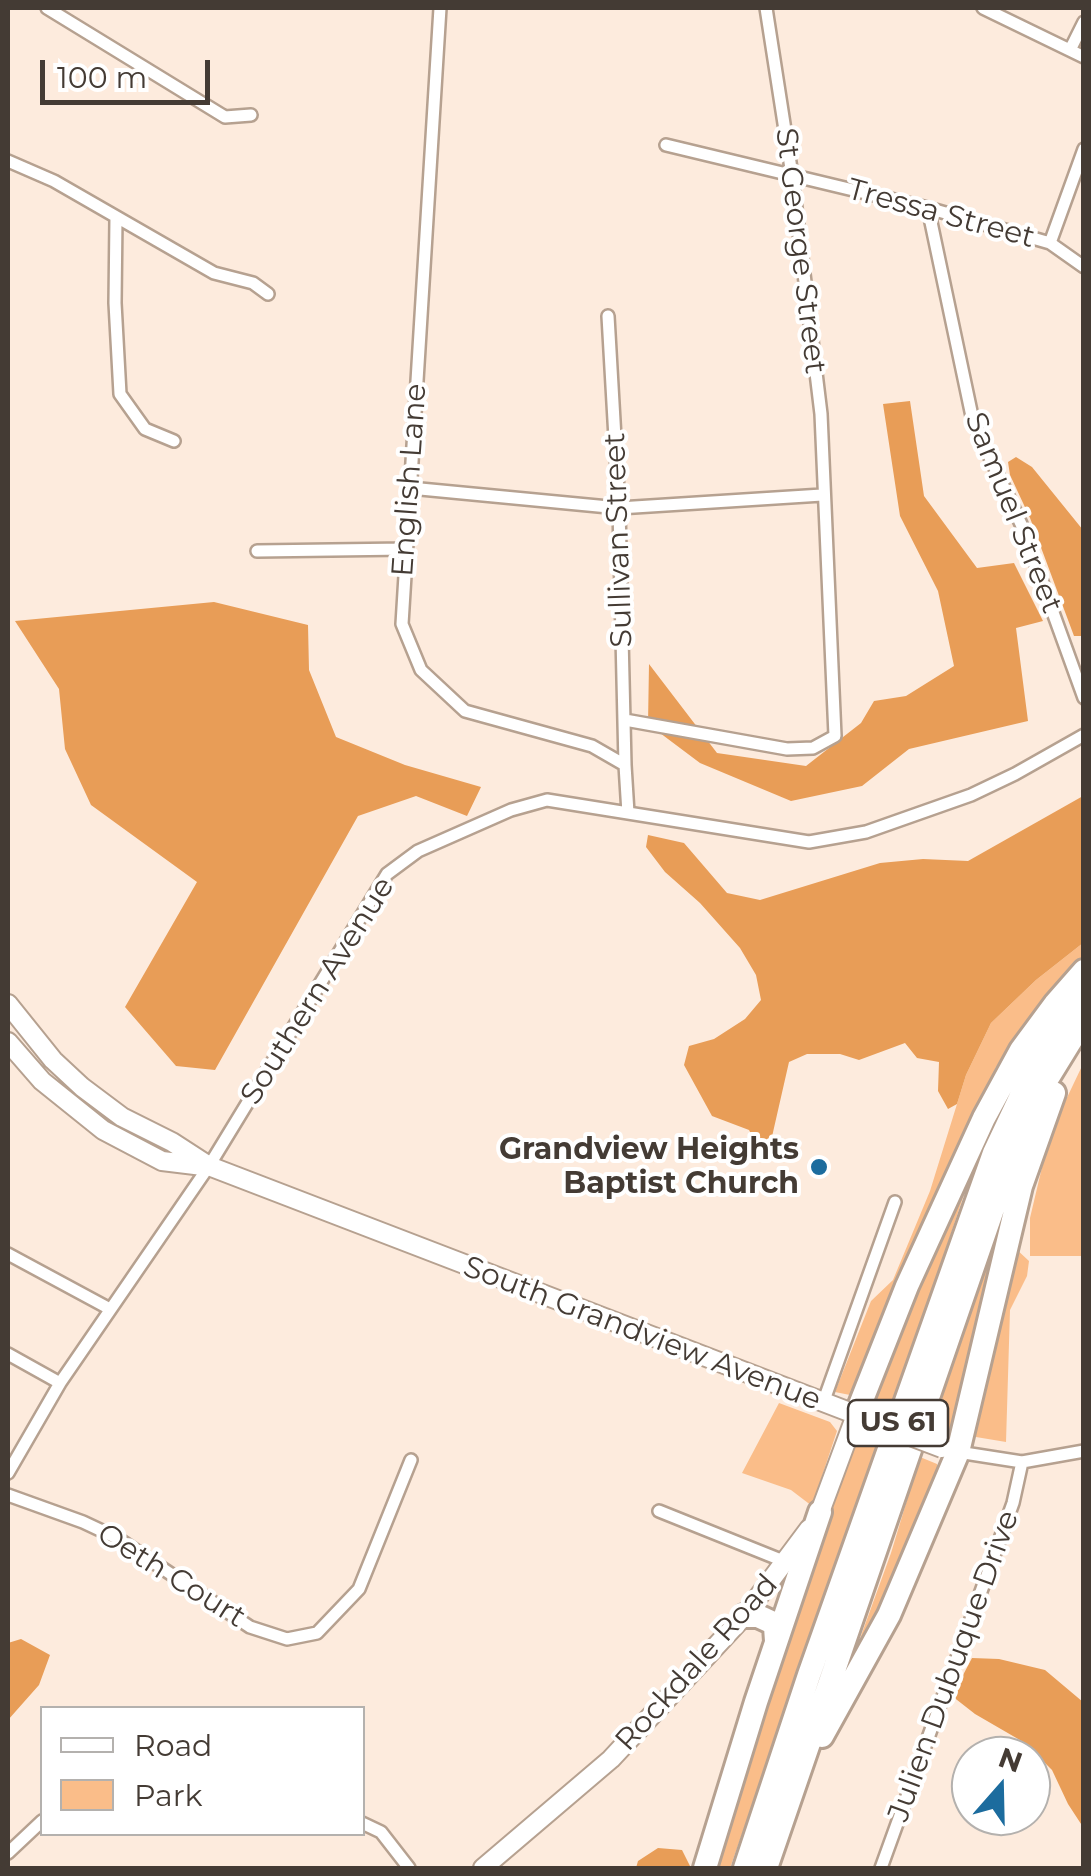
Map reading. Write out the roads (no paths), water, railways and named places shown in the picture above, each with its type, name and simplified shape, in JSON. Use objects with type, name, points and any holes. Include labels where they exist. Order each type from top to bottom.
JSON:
[{"type":"highway","points":[[864,1418],[906,1286],[984,1118],[1021,1050],[1084,971]]},
{"type":"highway","name":"US 61","points":[[746,1868],[816,1656],[994,1153],[1038,1060],[1084,992]]},
{"type":"highway","name":"US 61","points":[[766,1868],[1006,1170],[1038,1094],[1084,1018]]},
{"type":"highway","points":[[784,1813],[798,1802],[823,1734],[890,1615],[974,1394],[997,1276],[1028,1159],[1049,1105],[1084,1038]]},
{"type":"highway","points":[[705,1868],[820,1512]]},
{"type":"highway","points":[[744,1616],[758,1616],[770,1622],[776,1641]]},
{"type":"main road","name":"South Grandview Avenue","points":[[10,1015],[82,1087],[122,1116],[209,1166],[950,1450]]},
{"type":"main road","name":"South Grandview Avenue","points":[[8,1042],[42,1081],[103,1130],[162,1161],[209,1166]]},
{"type":"main road","name":"Rockdale Road","points":[[482,1868],[611,1760],[744,1616],[820,1512],[864,1418]]},
{"type":"street","points":[[46,8],[225,117],[251,115]]},
{"type":"street","name":"English Lane","points":[[440,8],[402,624],[421,670],[465,712],[592,746],[626,765]]},
{"type":"street","name":"St George Street","points":[[625,720],[787,749],[813,748],[835,736],[821,414],[792,176],[766,8]]},
{"type":"street","points":[[983,8],[1084,57]]},
{"type":"street","points":[[1070,50],[1084,22]]},
{"type":"street","name":"Tressa Street","points":[[666,145],[928,208],[1050,242],[1084,266]]},
{"type":"street","points":[[1050,242],[1084,149]]},
{"type":"street","points":[[8,161],[54,180],[214,273],[253,283],[268,294]]},
{"type":"street","name":"Samuel Street","points":[[928,208],[973,422],[1020,524],[1084,698]]},
{"type":"street","points":[[116,218],[120,394],[146,429],[174,441]]},
{"type":"street","name":"Sullivan Street","points":[[608,316],[619,508],[626,765]]},
{"type":"street","points":[[410,488],[619,508],[822,496]]},
{"type":"street","points":[[258,551],[406,549]]},
{"type":"street","name":"Southern Avenue","points":[[8,1473],[60,1384],[209,1166],[387,874],[418,851],[511,810],[547,800],[809,842],[866,832],[971,795],[1084,736]]},
{"type":"street","points":[[626,765],[628,813]]},
{"type":"street","points":[[823,1403],[896,1202]]},
{"type":"street","points":[[8,1254],[110,1309]]},
{"type":"street","points":[[8,1354],[60,1384]]},
{"type":"street","name":"South Grandview Avenue","points":[[950,1450],[1022,1462],[1084,1451]]},
{"type":"street","name":"Oeth Court","points":[[8,1495],[117,1538],[250,1627],[287,1639],[317,1633],[359,1589],[411,1460]]},
{"type":"street","name":"Julien Dubuque Drive","points":[[881,1868],[1013,1503],[1022,1462]]},
{"type":"street","points":[[659,1511],[786,1562]]},
{"type":"street","points":[[8,1853],[40,1823]]},
{"type":"street","points":[[365,1824],[381,1832],[409,1868]]},
{"type":"place","name":"Grandview Heights Baptist Church","points":[[819,1167]]}]
